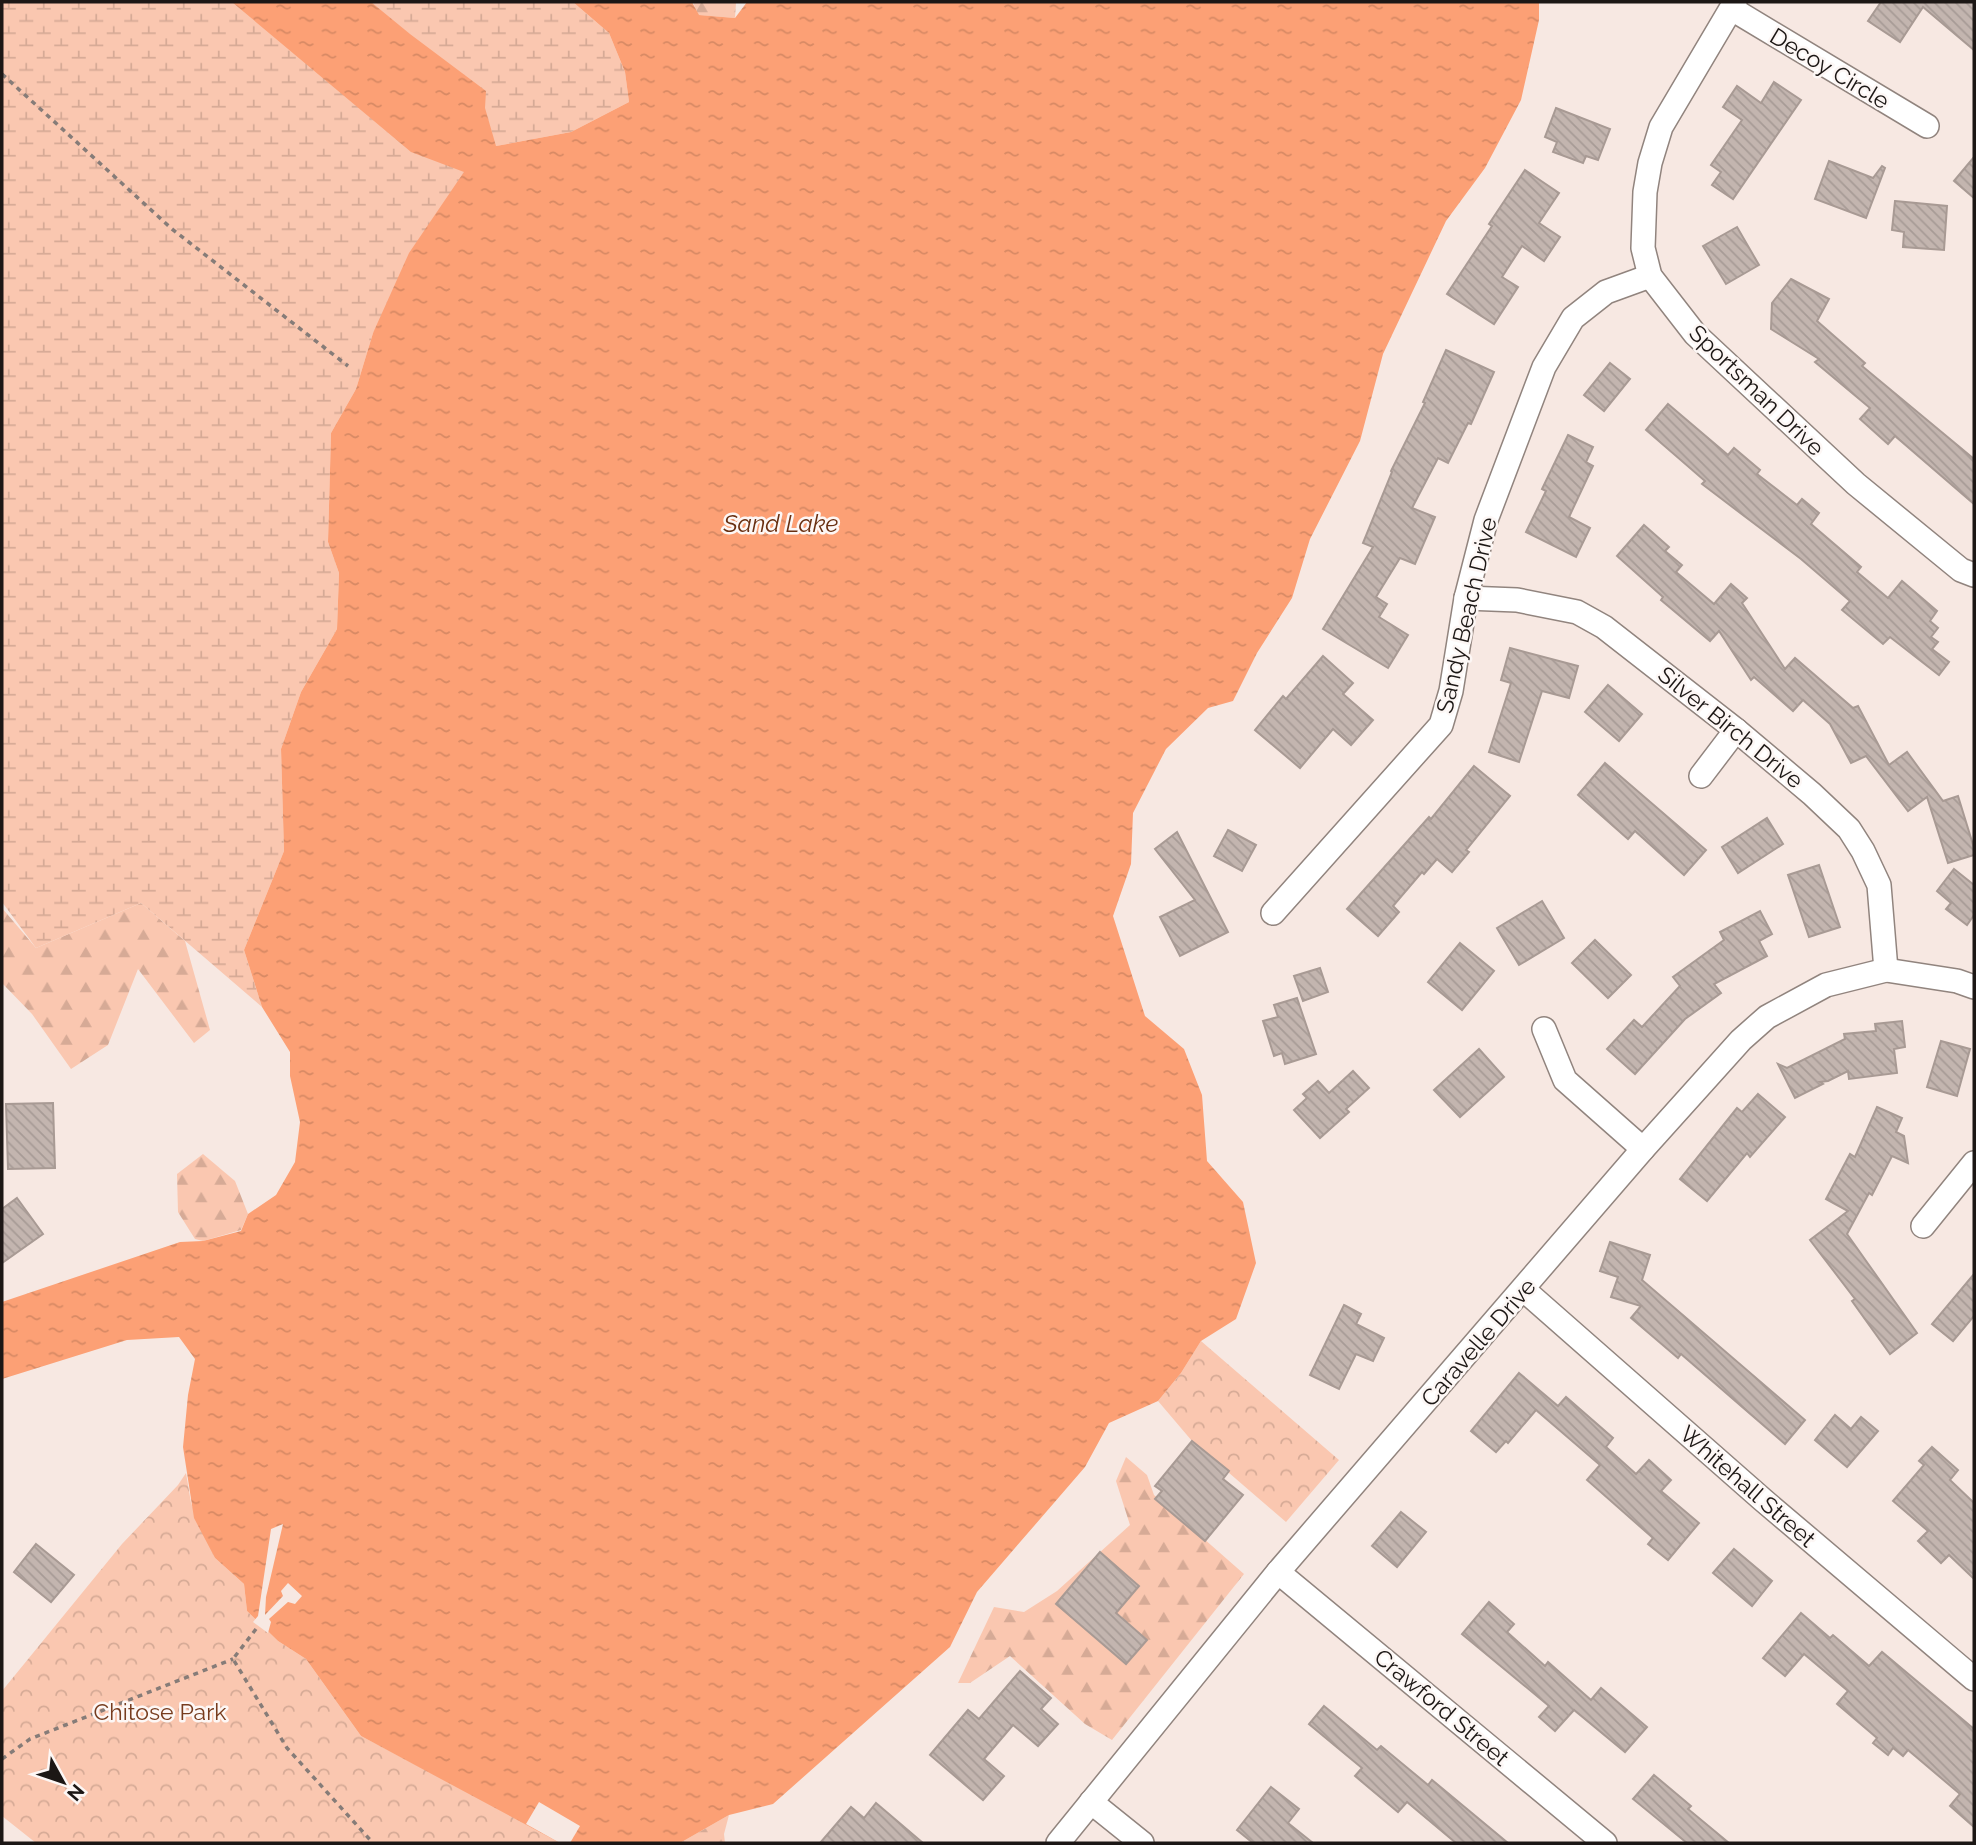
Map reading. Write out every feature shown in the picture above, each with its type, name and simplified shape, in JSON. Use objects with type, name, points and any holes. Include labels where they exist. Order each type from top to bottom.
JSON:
[{"type":"street","name":"Decoy Circle","points":[[1733,5],[1927,126]]},
{"type":"street","name":"Sportsman Drive","points":[[1733,5],[1661,127],[1653,151],[1645,192],[1643,248],[1650,276],[1695,334],[1856,484],[1961,570],[1974,575]]},
{"type":"street","name":"Sandy Beach Drive","points":[[1273,913],[1441,725],[1451,691],[1466,598],[1486,520],[1544,367],[1573,318],[1606,292],[1650,276]]},
{"type":"street","name":"Silver Birch Drive","points":[[1466,598],[1517,600],[1577,612],[1604,627],[1736,730],[1812,794],[1849,830],[1863,851],[1879,885],[1886,970]]},
{"type":"street","points":[[1701,776],[1736,730]]},
{"type":"street","name":"Caravelle Drive","points":[[1058,1843],[1278,1572],[1643,1149],[1741,1040],[1767,1017],[1826,985],[1886,970],[1957,981],[1974,987]]},
{"type":"street","points":[[1544,1029],[1565,1080],[1643,1149]]},
{"type":"street","points":[[1923,1226],[1974,1163]]},
{"type":"street","name":"Whitehall Street","points":[[1524,1290],[1774,1509],[1974,1679]]},
{"type":"street","name":"Crawford Street","points":[[1278,1572],[1605,1843]]},
{"type":"street","points":[[1091,1802],[1142,1843]]},
{"type":"path","points":[[2,74],[172,229],[348,366]]},
{"type":"path","points":[[2,1759],[30,1740],[233,1659],[256,1629]]},
{"type":"path","points":[[233,1659],[287,1748],[373,1843]]},
{"type":"green space","points":[[2,2],[573,2],[609,33],[625,72],[629,102],[571,132],[496,146],[373,333],[356,389],[331,433],[328,542],[339,573],[337,629],[301,692],[281,749],[284,851],[244,950],[262,1007],[141,903],[36,948],[2,902]]},
{"type":"green space","points":[[693,2],[736,3],[735,18],[698,15]]},
{"type":"green space","points":[[141,903],[185,941],[210,1030],[194,1043],[138,969],[108,1045],[71,1069],[32,1014],[2,983],[2,908],[36,948]]},
{"type":"green space","points":[[203,1154],[235,1181],[248,1214],[241,1230],[203,1241],[195,1239],[178,1212],[177,1174]]},
{"type":"green space","points":[[1201,1341],[1339,1460],[1286,1522],[1192,1441],[1158,1401],[1181,1373]]},
{"type":"green space","points":[[1126,1457],[1147,1475],[1154,1495],[1244,1574],[1112,1740],[1085,1724],[1010,1656],[970,1683],[958,1683],[994,1607],[1024,1612],[1057,1591],[1130,1525],[1116,1481]]},
{"type":"green space","name":"Chitose Park","points":[[186,1473],[191,1503],[215,1558],[244,1584],[247,1611],[278,1641],[306,1659],[361,1736],[564,1843],[36,1843],[2,1816],[2,1691],[122,1544]]},
{"type":"green space","points":[[729,1815],[724,1834],[725,1843],[680,1843]]},
{"type":"water","name":"Sand Lake","points":[[232,2],[371,2],[486,91],[485,108],[496,146],[571,132],[629,102],[625,72],[609,33],[573,2],[692,2],[699,15],[735,18],[747,2],[1539,2],[1539,20],[1521,100],[1485,168],[1446,221],[1383,354],[1360,441],[1310,539],[1292,598],[1257,653],[1233,701],[1208,708],[1166,749],[1133,813],[1131,864],[1113,916],[1145,1016],[1184,1049],[1202,1095],[1207,1161],[1243,1202],[1256,1263],[1236,1319],[1201,1341],[1181,1373],[1158,1401],[1109,1423],[1085,1467],[977,1592],[950,1647],[773,1804],[729,1815],[680,1843],[560,1843],[361,1736],[306,1659],[278,1641],[247,1611],[244,1584],[215,1558],[194,1518],[183,1447],[195,1359],[179,1337],[127,1340],[2,1379],[2,1302],[180,1242],[203,1241],[241,1231],[248,1214],[276,1195],[295,1162],[300,1122],[290,1076],[290,1052],[262,1007],[244,950],[284,851],[281,749],[301,692],[337,629],[339,573],[328,542],[331,433],[356,389],[373,333],[409,253],[464,172],[411,152]]},
{"type":"pier","points":[[283,1524],[266,1597],[265,1615],[283,1596],[281,1591],[288,1583],[302,1596],[295,1604],[288,1602],[269,1619],[271,1622],[268,1633],[253,1622],[258,1616],[271,1529]]},
{"type":"pier","points":[[539,1802],[580,1826],[570,1843],[560,1843],[526,1824]]},
{"type":"building","points":[[1881,2],[1974,2],[1974,50],[1923,7],[1900,42],[1868,21]]},
{"type":"building","points":[[1774,82],[1801,100],[1733,199],[1712,185],[1721,172],[1711,165],[1742,120],[1723,107],[1737,86],[1761,103]]},
{"type":"building","points":[[1556,108],[1610,129],[1598,160],[1586,156],[1583,163],[1553,152],[1557,142],[1545,137]]},
{"type":"building","points":[[1974,157],[1974,198],[1954,181]]},
{"type":"building","points":[[1829,161],[1873,178],[1882,166],[1885,168],[1866,218],[1815,199]]},
{"type":"building","points":[[1525,170],[1559,193],[1539,223],[1560,237],[1544,261],[1522,246],[1502,277],[1518,287],[1494,324],[1447,294]]},
{"type":"building","points":[[1895,201],[1947,206],[1944,250],[1903,247],[1904,232],[1892,230]]},
{"type":"building","points":[[1737,227],[1759,265],[1726,284],[1703,246]]},
{"type":"building","points":[[1791,279],[1829,299],[1817,321],[1865,363],[1862,366],[1974,459],[1974,504],[1895,436],[1888,444],[1860,419],[1870,408],[1815,362],[1819,359],[1771,329],[1772,303]]},
{"type":"building","points":[[1446,350],[1494,372],[1471,424],[1468,423],[1448,463],[1438,458],[1412,508],[1435,517],[1415,564],[1400,558],[1376,597],[1387,604],[1379,617],[1408,635],[1388,668],[1323,629],[1373,547],[1363,543],[1391,471],[1425,403],[1423,402]]},
{"type":"building","points":[[1610,363],[1630,379],[1604,411],[1584,395]]},
{"type":"building","points":[[1668,404],[1728,455],[1734,448],[1760,470],[1757,474],[1797,505],[1802,499],[1819,513],[1811,524],[1861,567],[1857,572],[1888,598],[1902,581],[1937,611],[1930,621],[1938,628],[1931,637],[1938,642],[1932,649],[1949,662],[1939,675],[1890,637],[1883,644],[1842,610],[1850,601],[1801,559],[1702,484],[1705,481],[1646,430]]},
{"type":"building","points":[[1568,435],[1593,447],[1586,462],[1593,466],[1569,517],[1590,528],[1576,557],[1526,532],[1546,491],[1542,489]]},
{"type":"building","points":[[1644,525],[1669,547],[1665,551],[1682,565],[1676,572],[1714,604],[1731,584],[1747,598],[1742,603],[1785,669],[1795,658],[1853,708],[1858,706],[1889,765],[1907,752],[1943,801],[1958,796],[1974,855],[1948,863],[1927,797],[1908,811],[1866,756],[1851,763],[1830,724],[1803,700],[1793,711],[1754,677],[1751,680],[1719,631],[1710,641],[1661,600],[1663,597],[1617,556]]},
{"type":"building","points":[[1510,648],[1578,666],[1569,698],[1542,691],[1519,762],[1489,752],[1511,683],[1501,680]]},
{"type":"building","points":[[1323,656],[1353,683],[1343,694],[1373,720],[1351,745],[1333,729],[1300,768],[1255,730],[1283,696],[1286,699]]},
{"type":"building","points":[[1608,685],[1642,714],[1619,741],[1585,712]]},
{"type":"building","points":[[1605,763],[1706,850],[1684,875],[1635,831],[1628,839],[1578,795]]},
{"type":"building","points":[[1474,766],[1510,796],[1466,850],[1469,852],[1452,872],[1437,859],[1424,874],[1422,872],[1393,906],[1399,912],[1378,936],[1347,909],[1429,817],[1431,819]]},
{"type":"building","points":[[1767,818],[1783,844],[1738,873],[1722,847]]},
{"type":"building","points":[[1228,830],[1256,845],[1242,871],[1214,856]]},
{"type":"building","points":[[1177,832],[1228,932],[1180,956],[1160,917],[1195,900],[1155,849]]},
{"type":"building","points":[[1819,865],[1840,927],[1809,937],[1788,875]]},
{"type":"building","points":[[1954,869],[1974,885],[1974,915],[1967,925],[1946,909],[1951,903],[1937,891]]},
{"type":"building","points":[[1542,901],[1564,938],[1519,965],[1497,928]]},
{"type":"building","points":[[1760,911],[1772,934],[1759,941],[1767,956],[1714,984],[1721,993],[1685,1019],[1635,1074],[1607,1049],[1634,1020],[1642,1027],[1680,986],[1673,977],[1724,940],[1720,932]]},
{"type":"building","points":[[1595,940],[1631,975],[1608,998],[1572,963]]},
{"type":"building","points":[[1460,943],[1494,971],[1462,1010],[1428,982]]},
{"type":"building","points":[[1320,968],[1328,992],[1303,1001],[1294,976]]},
{"type":"building","points":[[1297,998],[1316,1054],[1285,1064],[1282,1053],[1274,1056],[1263,1021],[1278,1017],[1274,1005]]},
{"type":"building","points":[[1902,1021],[1905,1047],[1894,1049],[1897,1073],[1849,1079],[1848,1071],[1820,1082],[1823,1084],[1795,1098],[1778,1064],[1787,1068],[1845,1039],[1844,1034],[1876,1031],[1875,1024]]},
{"type":"building","points":[[1941,1041],[1970,1049],[1957,1096],[1927,1087]]},
{"type":"building","points":[[1479,1049],[1504,1077],[1460,1117],[1434,1090]]},
{"type":"building","points":[[1353,1071],[1369,1088],[1346,1109],[1349,1112],[1320,1138],[1294,1110],[1307,1098],[1303,1094],[1318,1081],[1329,1093]]},
{"type":"building","points":[[1758,1094],[1785,1117],[1750,1157],[1747,1153],[1707,1201],[1680,1179],[1737,1108],[1742,1112]]},
{"type":"building","points":[[53,1103],[55,1168],[8,1169],[6,1104]]},
{"type":"building","points":[[1877,1107],[1902,1118],[1896,1132],[1904,1136],[1908,1163],[1892,1156],[1872,1195],[1869,1193],[1847,1234],[1917,1333],[1890,1354],[1852,1301],[1855,1299],[1810,1240],[1848,1211],[1826,1199],[1850,1154],[1855,1157]]},
{"type":"building","points":[[17,1198],[43,1234],[2,1263],[2,1209]]},
{"type":"building","points":[[1610,1242],[1650,1255],[1642,1280],[1805,1420],[1785,1444],[1681,1354],[1678,1358],[1631,1318],[1641,1306],[1611,1297],[1618,1277],[1600,1271]]},
{"type":"building","points":[[1974,1274],[1974,1316],[1953,1341],[1932,1324]]},
{"type":"building","points":[[1344,1305],[1361,1314],[1356,1324],[1384,1338],[1373,1361],[1356,1354],[1339,1389],[1310,1375]]},
{"type":"building","points":[[1519,1373],[1558,1406],[1566,1397],[1613,1438],[1606,1447],[1636,1474],[1649,1460],[1671,1480],[1661,1491],[1699,1523],[1668,1560],[1648,1544],[1653,1538],[1587,1480],[1600,1465],[1536,1410],[1508,1443],[1506,1441],[1496,1452],[1471,1431]]},
{"type":"building","points":[[1835,1415],[1851,1429],[1861,1417],[1878,1431],[1847,1467],[1815,1440]]},
{"type":"building","points":[[1192,1441],[1229,1471],[1223,1479],[1243,1495],[1205,1541],[1155,1499],[1162,1491],[1155,1486]]},
{"type":"building","points":[[1932,1447],[1958,1470],[1950,1480],[1974,1503],[1974,1579],[1949,1555],[1941,1563],[1918,1541],[1928,1531],[1893,1501],[1924,1465],[1919,1461]]},
{"type":"building","points":[[1401,1512],[1426,1532],[1397,1567],[1372,1546]]},
{"type":"building","points":[[36,1544],[74,1575],[51,1602],[14,1572]]},
{"type":"building","points":[[1734,1549],[1772,1581],[1752,1606],[1713,1573]]},
{"type":"building","points":[[1100,1552],[1139,1586],[1116,1613],[1147,1640],[1126,1664],[1056,1604]]},
{"type":"building","points":[[1489,1602],[1514,1624],[1507,1632],[1545,1666],[1548,1662],[1591,1700],[1601,1688],[1647,1727],[1625,1752],[1574,1710],[1555,1731],[1539,1717],[1549,1706],[1462,1634]]},
{"type":"building","points":[[1801,1613],[1830,1638],[1833,1635],[1869,1666],[1882,1652],[1974,1729],[1974,1827],[1950,1806],[1960,1794],[1908,1750],[1903,1756],[1893,1748],[1888,1755],[1873,1743],[1877,1738],[1837,1704],[1848,1691],[1804,1654],[1785,1676],[1763,1658]]},
{"type":"building","points":[[1020,1671],[1051,1698],[1041,1709],[1058,1724],[1038,1746],[1013,1725],[984,1759],[1004,1776],[983,1800],[930,1755],[968,1710],[979,1719]]},
{"type":"building","points":[[1324,1706],[1377,1750],[1381,1746],[1428,1785],[1432,1780],[1508,1843],[1456,1843],[1407,1802],[1398,1812],[1355,1776],[1362,1768],[1309,1724]]},
{"type":"building","points":[[1654,1775],[1691,1806],[1688,1809],[1729,1843],[1687,1843],[1633,1799]]},
{"type":"building","points":[[1271,1787],[1299,1809],[1288,1823],[1313,1843],[1253,1843],[1237,1830]]},
{"type":"building","points":[[876,1803],[923,1843],[820,1843],[851,1807],[864,1818]]}]
